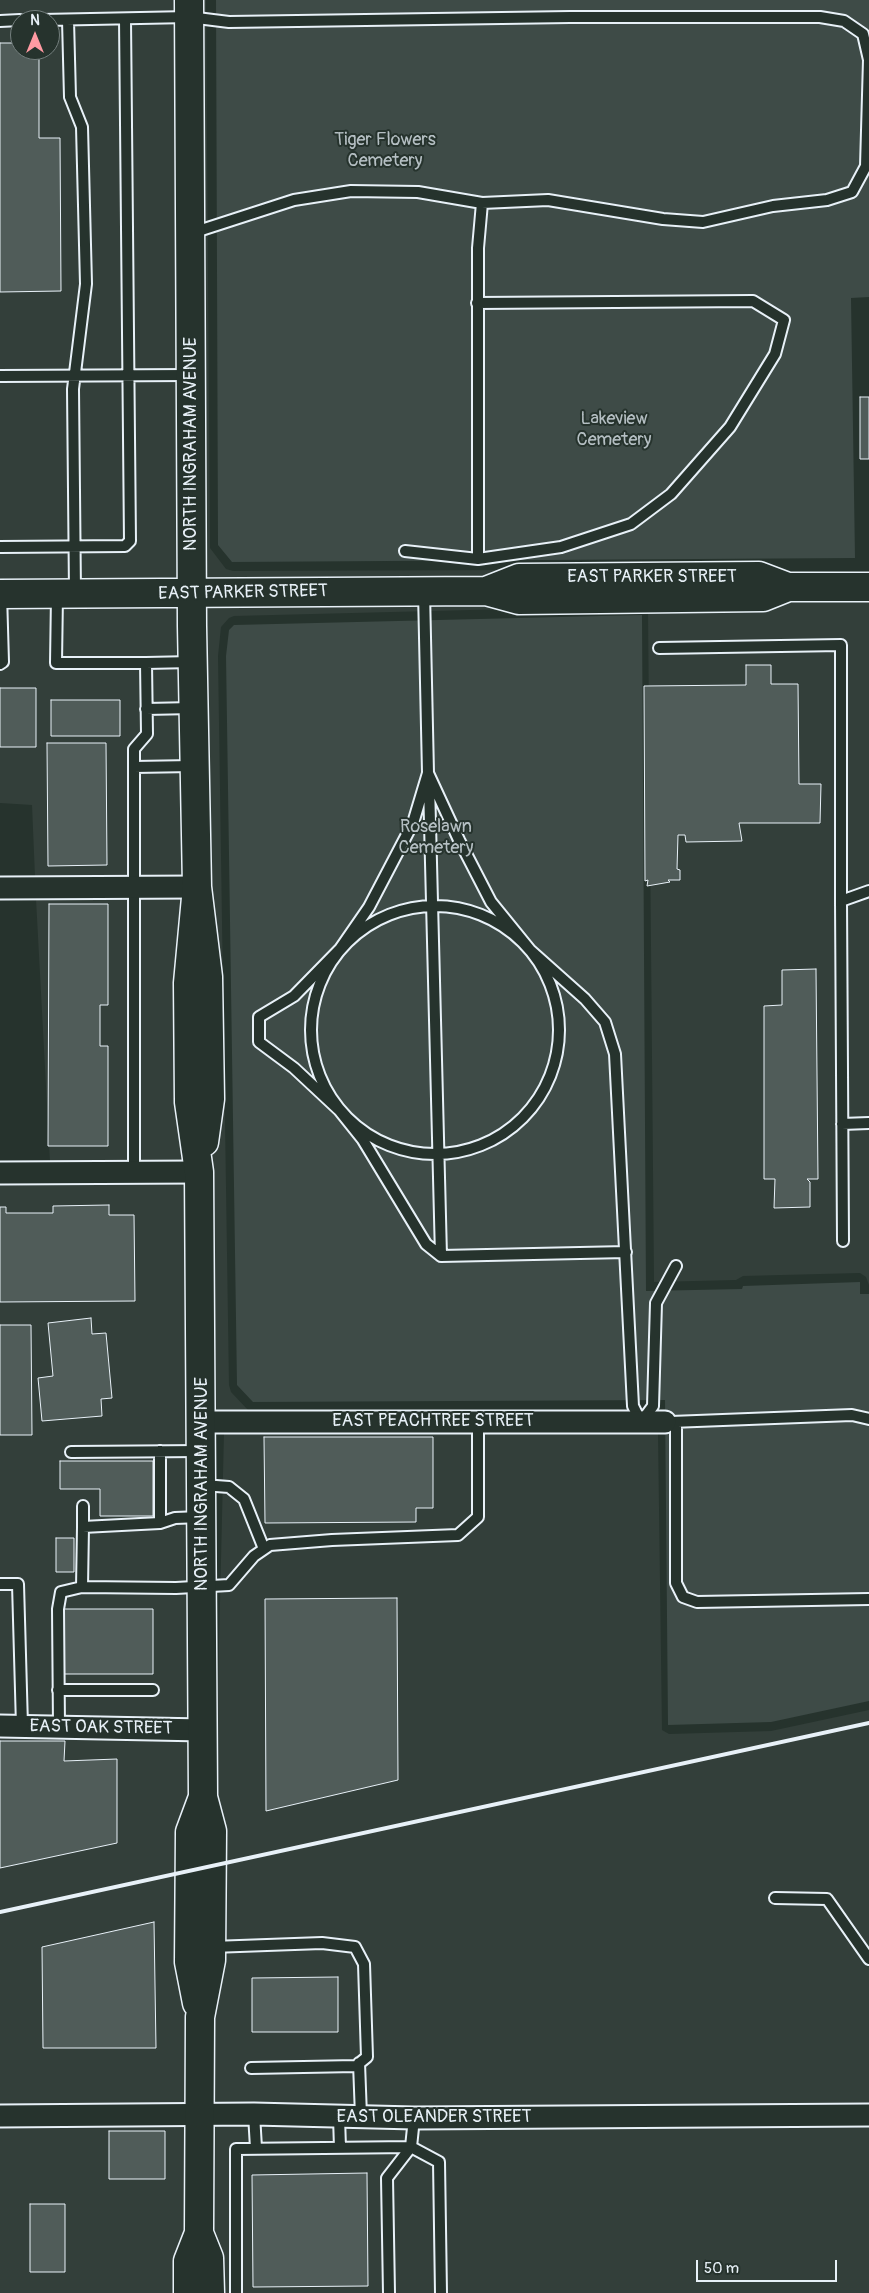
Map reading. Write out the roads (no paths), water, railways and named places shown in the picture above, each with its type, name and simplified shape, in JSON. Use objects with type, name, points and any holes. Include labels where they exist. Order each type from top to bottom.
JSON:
[{"type":"street","name":"NORTH INGRAHAM AVENUE","points":[[189,9],[192,662],[197,887],[208,977],[210,1099],[199,1172],[203,1797],[212,1831],[211,1947],[200,2017],[198,2114],[199,2233],[209,2258],[210,2293]]},
{"type":"street","name":"EAST PARKER STREET","points":[[1,594],[486,591],[520,578],[759,576],[788,587],[869,587]]},
{"type":"street","points":[[0,888],[197,887]]},
{"type":"street","points":[[0,1173],[199,1172]]},
{"type":"street","name":"EAST PEACHTREE STREET","points":[[201,1422],[670,1422]]},
{"type":"street","name":"EAST OAK STREET","points":[[0,1726],[203,1730]]},
{"type":"street","name":"NORTH INGRAHAM AVENUE","points":[[200,2017],[189,1962],[189,1871],[190,1832],[203,1797]]},
{"type":"street","name":"EAST OLEANDER STREET","points":[[0,2116],[254,2114],[414,2118],[869,2115]]},
{"type":"street","name":"NORTH INGRAHAM AVENUE","points":[[188,2293],[188,2261],[199,2233]]},
{"type":"lane","points":[[60,20],[125,19],[189,9],[229,22],[570,17],[820,17],[844,21],[863,34],[869,60],[866,166],[852,192],[826,200],[774,206],[703,222],[663,220],[548,200],[482,204],[418,192],[350,191],[294,200],[190,234]]},
{"type":"lane","points":[[0,547],[126,546],[130,541],[125,19]]},
{"type":"lane","points":[[68,20],[70,97],[82,127],[86,284],[74,375],[74,546],[56,663],[192,662]]},
{"type":"lane","points":[[478,559],[477,303],[478,248],[482,204]]},
{"type":"lane","points":[[405,552],[478,559],[561,547],[631,524],[672,494],[730,427],[775,354],[784,320],[753,301],[477,303]]},
{"type":"lane","points":[[0,376],[191,375]]},
{"type":"lane","points":[[424,591],[441,1256]]},
{"type":"lane","points":[[0,664],[3,662],[1,594]]},
{"type":"lane","points":[[659,648],[841,645],[843,1241]]},
{"type":"lane","points":[[134,1172],[134,749],[147,734],[146,663]]},
{"type":"lane","points":[[146,709],[194,708]]},
{"type":"lane","points":[[134,767],[195,766]]},
{"type":"lane","points":[[428,772],[413,823],[369,907],[321,979],[311,1012],[311,1047],[320,1080],[339,1110],[363,1140],[426,1244],[441,1256],[626,1252]]},
{"type":"lane","points":[[428,772],[459,840],[491,902],[530,950],[551,984],[560,1023],[556,1062],[540,1099],[512,1128],[478,1148],[438,1155],[401,1150],[367,1135],[294,1068],[259,1042],[259,1018],[294,996],[340,949],[366,926],[398,912],[432,906],[468,910],[502,925],[530,950],[585,999],[605,1022],[615,1054],[633,1406],[641,1422],[653,1406],[656,1303],[676,1266]]},
{"type":"lane","points":[[841,901],[869,891]]},
{"type":"lane","points":[[842,1124],[869,1124]]},
{"type":"lane","points":[[869,1419],[852,1415],[670,1422],[676,1583],[683,1597],[697,1602],[869,1599]]},
{"type":"lane","points":[[58,1726],[58,1609],[61,1592],[82,1588],[229,1585],[254,1556],[270,1545],[332,1540],[458,1536],[478,1517],[478,1422]]},
{"type":"lane","points":[[160,1451],[160,1523]]},
{"type":"lane","points":[[71,1452],[202,1451]]},
{"type":"lane","points":[[202,1484],[229,1487],[244,1499],[264,1549]]},
{"type":"lane","points":[[82,1588],[83,1506]]},
{"type":"lane","points":[[83,1527],[160,1523],[175,1518],[202,1517]]},
{"type":"lane","points":[[0,1584],[18,1584],[22,1726]]},
{"type":"lane","points":[[58,1690],[153,1690]]},
{"type":"lane","points":[[775,1898],[827,1899],[869,1959]]},
{"type":"lane","points":[[211,1947],[322,1943],[355,1947],[364,1964],[367,2057],[356,2066],[251,2068]]},
{"type":"lane","points":[[359,2063],[360,2116]]},
{"type":"lane","points":[[254,2114],[256,2148]]},
{"type":"lane","points":[[339,2117],[340,2148]]},
{"type":"lane","points":[[389,2293],[387,2178],[411,2147],[414,2118]]},
{"type":"lane","points":[[236,2293],[236,2149],[411,2147],[439,2162],[441,2293]]},
{"type":"railway","points":[[0,1912],[869,1723]]},
{"type":"park label","name":"Tiger Flowers Cemetery","points":[[385,150]]},
{"type":"park label","name":"Lakeview Cemetery","points":[[614,429]]},
{"type":"park label","name":"Roselawn Cemetery","points":[[436,838]]}]
